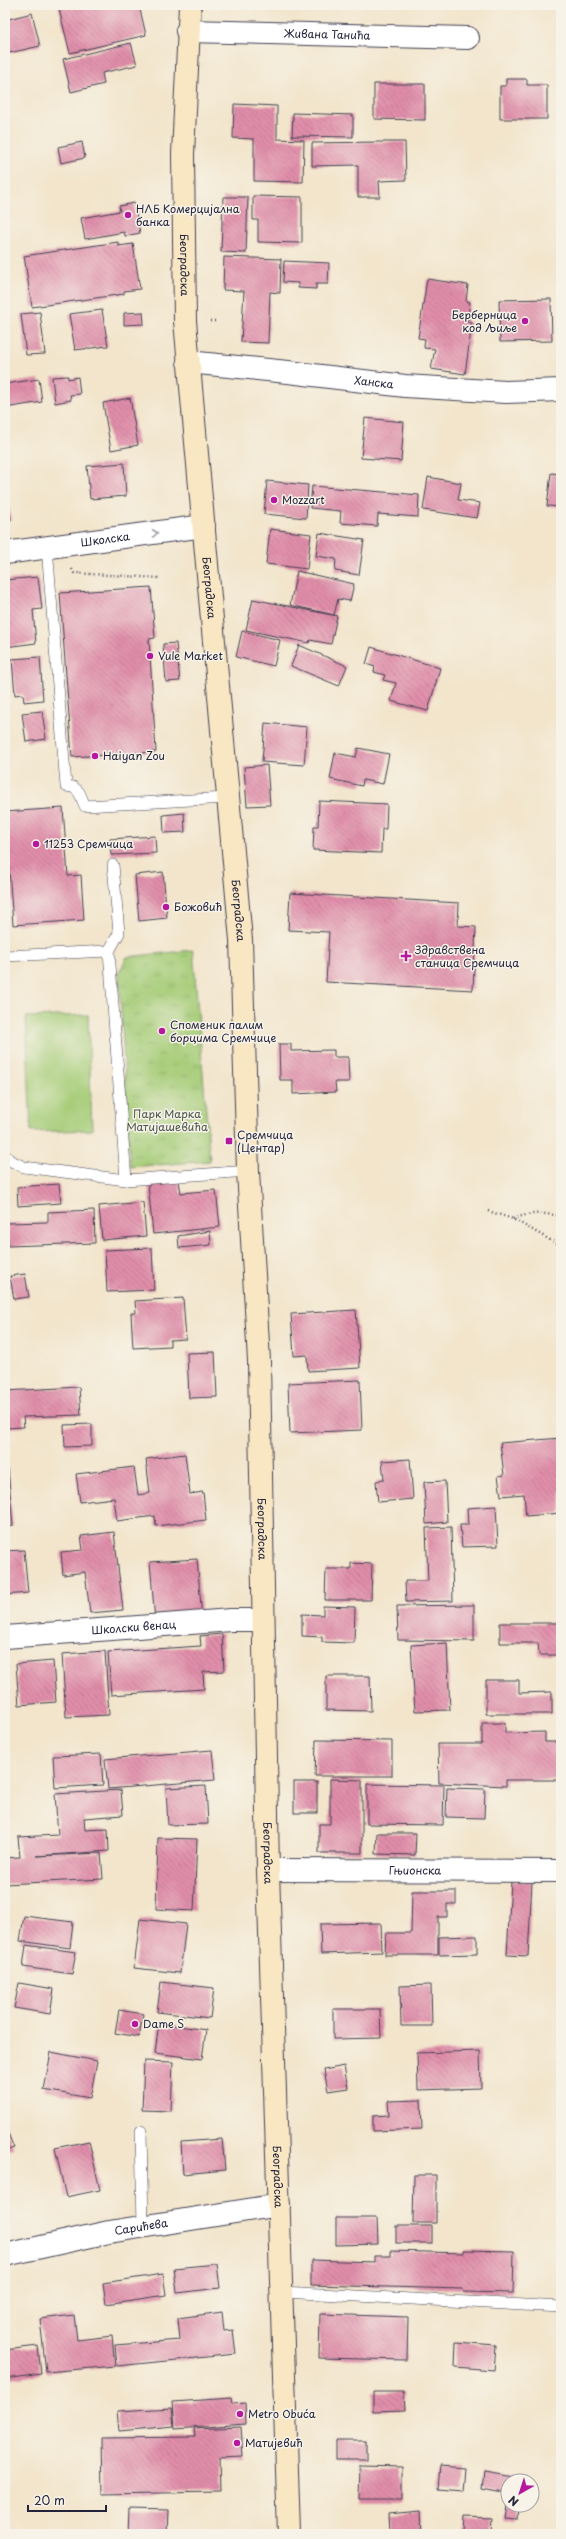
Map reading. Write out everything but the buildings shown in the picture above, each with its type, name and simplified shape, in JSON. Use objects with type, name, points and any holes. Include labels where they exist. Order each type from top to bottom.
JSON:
[{"type":"main road","name":"Београдска","points":[[190,5],[187,31],[183,154],[185,316],[227,798],[241,940],[248,1171],[259,1361],[268,1870],[290,2534]]},
{"type":"street","name":"Живана Танића","points":[[187,31],[468,38]]},
{"type":"street","name":"Ханска","points":[[188,362],[405,386],[506,392],[561,390]]},
{"type":"street","name":"Школска","points":[[5,553],[204,526]]},
{"type":"street","name":"Школски венац","points":[[5,1637],[231,1620],[263,1620]]},
{"type":"street","name":"Гњионска","points":[[268,1870],[561,1871]]},
{"type":"street","name":"Сарићева","points":[[5,2255],[143,2226],[279,2205]]},
{"type":"lane","points":[[47,547],[66,786],[73,787],[79,792],[85,806],[227,798]]},
{"type":"lane","points":[[113,865],[119,933],[109,951],[126,1180]]},
{"type":"lane","points":[[5,956],[109,951]]},
{"type":"lane","points":[[5,1155],[9,1160],[24,1167],[126,1180],[248,1171]]},
{"type":"lane","points":[[141,2131],[143,2226]]},
{"type":"lane","points":[[282,2292],[561,2307]]},
{"type":"path","points":[[71,567],[74,573],[160,578]]},
{"type":"path","points":[[488,1211],[513,1219],[561,1246]]},
{"type":"path","points":[[513,1219],[524,1214],[540,1213],[561,1216]]},
{"type":"green space","name":"Парк Марка Матијашевића","points":[[193,950],[210,1161],[130,1167],[119,973],[127,957]]},
{"type":"green space","points":[[88,1015],[92,1130],[31,1132],[26,1017]]},
{"type":"place","name":"НЛБ Комерцијална банка","points":[[128,215]]},
{"type":"place","name":"Берберница код Љиље","points":[[525,321]]},
{"type":"place","name":"Mozzart","points":[[274,500]]},
{"type":"place","name":"Vule Market","points":[[150,656]]},
{"type":"place","name":"Haiyan Zou","points":[[95,756]]},
{"type":"place","name":"11253 Сремчица","points":[[36,844]]},
{"type":"place","name":"Божовић","points":[[166,907]]},
{"type":"place","name":"Здравствена станица Сремчица","points":[[406,956]]},
{"type":"place","name":"Споменик палим борцима Сремчице","points":[[162,1031]]},
{"type":"place","name":"Сремчица (Центар)","points":[[229,1141]]},
{"type":"place","name":"Dame S","points":[[135,2024]]},
{"type":"place","name":"Metro Obuća","points":[[240,2414]]},
{"type":"place","name":"Матијевић","points":[[237,2443]]}]
